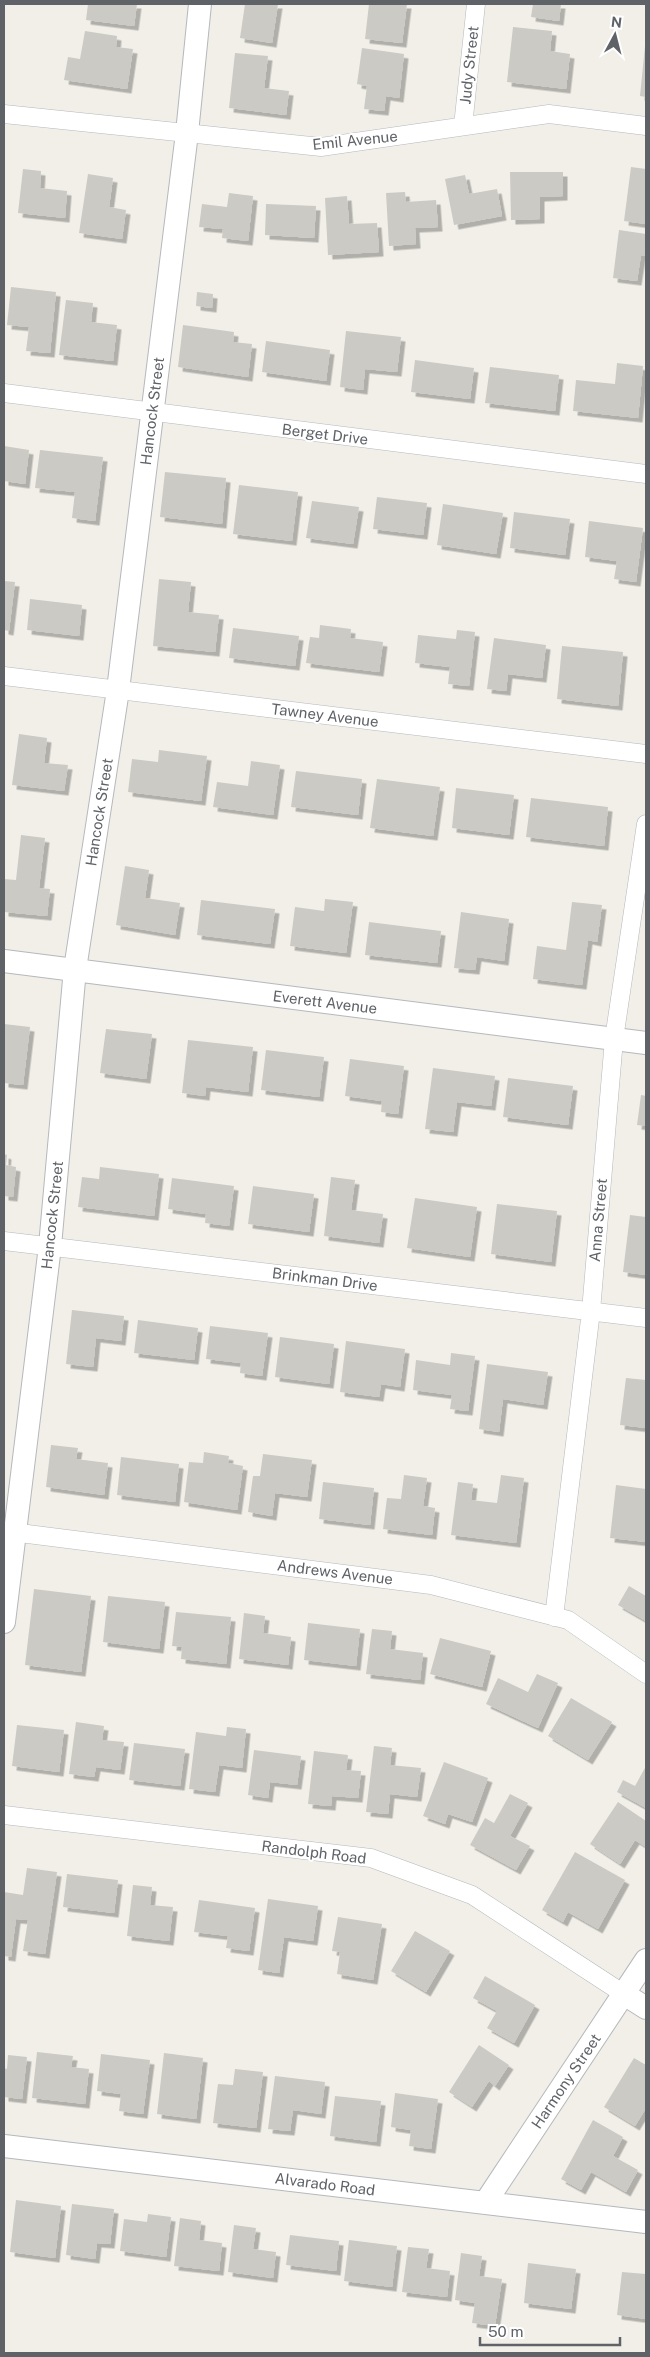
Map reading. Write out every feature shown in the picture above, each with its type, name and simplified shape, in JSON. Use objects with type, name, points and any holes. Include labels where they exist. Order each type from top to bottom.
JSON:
[{"type":"street","name":"Hancock Street","points":[[4,1622],[9,1532],[50,1246],[75,970],[118,690],[200,4]]},
{"type":"street","name":"Judy Street","points":[[463,126],[476,4]]},
{"type":"street","name":"Emil Avenue","points":[[4,114],[321,147],[549,114],[646,126]]},
{"type":"street","name":"Berget Drive","points":[[4,393],[646,474]]},
{"type":"street","name":"Tawney Avenue","points":[[4,676],[646,754]]},
{"type":"street","name":"Anna Street","points":[[554,1617],[590,1311],[614,1040],[646,824]]},
{"type":"street","name":"Everett Avenue","points":[[4,961],[646,1043]]},
{"type":"street","name":"Brinkman Drive","points":[[4,1241],[646,1318]]},
{"type":"street","name":"Andrews Avenue","points":[[9,1532],[431,1584],[568,1620],[646,1674]]},
{"type":"street","name":"Randolph Road","points":[[4,1815],[371,1858],[472,1895],[646,2008]]},
{"type":"street","name":"Harmony Street","points":[[485,2202],[646,1960]]},
{"type":"street","name":"Alvarado Road","points":[[4,2146],[646,2222]]},
{"type":"building","points":[[88,4],[137,4],[134,26],[86,20]]},
{"type":"building","points":[[245,4],[278,4],[272,43],[240,38]]},
{"type":"building","points":[[369,4],[407,4],[402,43],[365,39]]},
{"type":"building","points":[[533,4],[561,4],[559,21],[531,17]]},
{"type":"building","points":[[513,27],[552,31],[550,51],[570,54],[566,89],[507,82]]},
{"type":"building","points":[[85,31],[117,36],[116,47],[133,49],[127,89],[64,80],[68,57],[80,59]]},
{"type":"building","points":[[646,46],[646,97],[640,96]]},
{"type":"building","points":[[362,48],[404,54],[399,98],[386,96],[384,111],[364,109],[367,86],[357,84]]},
{"type":"building","points":[[235,53],[268,56],[264,88],[289,91],[286,115],[229,108]]},
{"type":"building","points":[[631,167],[646,169],[646,224],[624,221]]},
{"type":"building","points":[[23,169],[41,171],[40,188],[67,191],[65,218],[18,213]]},
{"type":"building","points":[[510,172],[563,172],[563,196],[540,197],[540,219],[511,220]]},
{"type":"building","points":[[88,174],[113,178],[109,207],[126,210],[122,239],[79,233]]},
{"type":"building","points":[[465,175],[469,194],[497,189],[502,216],[454,225],[445,179]]},
{"type":"building","points":[[405,192],[406,202],[436,200],[438,227],[415,228],[416,244],[389,246],[386,193]]},
{"type":"building","points":[[229,193],[253,196],[248,241],[222,238],[223,229],[199,227],[202,204],[227,207]]},
{"type":"building","points":[[347,196],[349,224],[377,223],[379,252],[328,255],[325,198]]},
{"type":"building","points":[[266,204],[316,206],[314,238],[265,235]]},
{"type":"building","points":[[619,230],[646,234],[646,256],[641,255],[637,281],[613,278]]},
{"type":"building","points":[[11,287],[56,292],[50,353],[26,351],[29,327],[7,325]]},
{"type":"building","points":[[197,292],[213,294],[212,308],[196,306]]},
{"type":"building","points":[[66,300],[93,303],[91,322],[117,325],[113,361],[59,355]]},
{"type":"building","points":[[183,325],[234,332],[233,342],[252,344],[248,377],[178,367]]},
{"type":"building","points":[[346,331],[401,337],[397,372],[365,369],[363,390],[340,387]]},
{"type":"building","points":[[266,341],[330,350],[326,381],[262,372]]},
{"type":"building","points":[[415,360],[474,368],[470,399],[411,392]]},
{"type":"building","points":[[617,363],[643,366],[638,418],[573,411],[576,380],[615,384]]},
{"type":"building","points":[[490,367],[559,375],[555,411],[485,403]]},
{"type":"building","points":[[4,446],[29,450],[25,484],[4,481]]},
{"type":"building","points":[[40,450],[103,457],[95,521],[72,518],[75,492],[35,488]]},
{"type":"building","points":[[165,472],[226,478],[222,524],[160,517]]},
{"type":"building","points":[[239,485],[298,492],[292,541],[233,534]]},
{"type":"building","points":[[377,497],[427,503],[423,535],[373,529]]},
{"type":"building","points":[[312,501],[359,507],[353,544],[306,538]]},
{"type":"building","points":[[443,504],[503,513],[496,554],[437,545]]},
{"type":"building","points":[[514,512],[570,519],[565,555],[510,548]]},
{"type":"building","points":[[589,521],[643,528],[636,582],[614,579],[617,561],[585,557]]},
{"type":"building","points":[[159,579],[191,582],[188,612],[219,615],[215,652],[153,646]]},
{"type":"building","points":[[4,581],[15,582],[9,631],[4,630]]},
{"type":"building","points":[[30,599],[82,605],[79,636],[27,630]]},
{"type":"building","points":[[320,625],[351,629],[350,638],[383,642],[379,672],[306,663],[310,637],[319,638]]},
{"type":"building","points":[[233,628],[299,636],[295,666],[229,658]]},
{"type":"building","points":[[457,630],[475,632],[469,686],[448,684],[450,667],[415,663],[418,635],[456,639]]},
{"type":"building","points":[[494,638],[546,645],[542,678],[508,674],[506,691],[487,689]]},
{"type":"building","points":[[562,646],[623,652],[618,706],[557,699]]},
{"type":"building","points":[[19,734],[47,738],[44,763],[68,765],[64,791],[12,785]]},
{"type":"building","points":[[159,750],[207,756],[201,801],[128,792],[132,759],[158,762]]},
{"type":"building","points":[[251,761],[280,765],[273,815],[213,807],[217,782],[248,786]]},
{"type":"building","points":[[296,771],[362,779],[358,815],[291,807]]},
{"type":"building","points":[[377,779],[440,787],[433,836],[370,828]]},
{"type":"building","points":[[456,788],[514,795],[509,835],[452,828]]},
{"type":"building","points":[[531,798],[608,807],[604,846],[526,837]]},
{"type":"building","points":[[21,835],[45,838],[39,888],[50,889],[47,916],[4,912],[4,879],[16,880]]},
{"type":"building","points":[[125,866],[149,870],[145,898],[180,903],[175,935],[116,925]]},
{"type":"building","points":[[325,899],[353,902],[346,953],[290,946],[295,907],[324,911]]},
{"type":"building","points":[[201,900],[275,909],[270,944],[197,935]]},
{"type":"building","points":[[572,902],[602,905],[597,942],[588,940],[582,985],[533,979],[537,946],[566,950]]},
{"type":"building","points":[[461,912],[509,919],[504,961],[477,957],[475,970],[454,968]]},
{"type":"building","points":[[369,922],[441,931],[437,963],[365,955]]},
{"type":"building","points":[[4,1024],[30,1027],[23,1085],[4,1083]]},
{"type":"building","points":[[106,1029],[152,1034],[146,1079],[100,1073]]},
{"type":"building","points":[[188,1040],[253,1047],[248,1092],[206,1087],[205,1096],[182,1093]]},
{"type":"building","points":[[266,1050],[324,1057],[319,1097],[261,1090]]},
{"type":"building","points":[[350,1059],[404,1066],[398,1114],[381,1112],[382,1101],[345,1096]]},
{"type":"building","points":[[433,1068],[495,1076],[491,1106],[457,1102],[453,1132],[425,1129]]},
{"type":"building","points":[[508,1078],[573,1086],[568,1125],[503,1117]]},
{"type":"building","points":[[641,1095],[646,1096],[646,1126],[637,1125]]},
{"type":"building","points":[[4,1154],[7,1155],[6,1165],[16,1167],[13,1197],[4,1196]]},
{"type":"building","points":[[100,1167],[159,1174],[154,1216],[78,1207],[82,1177],[99,1179]]},
{"type":"building","points":[[331,1177],[355,1180],[351,1210],[383,1214],[379,1243],[324,1236]]},
{"type":"building","points":[[172,1178],[234,1186],[229,1226],[205,1223],[206,1214],[168,1209]]},
{"type":"building","points":[[253,1186],[314,1194],[309,1232],[248,1224]]},
{"type":"building","points":[[415,1198],[477,1207],[470,1257],[407,1248]]},
{"type":"building","points":[[497,1204],[557,1211],[551,1262],[491,1254]]},
{"type":"building","points":[[630,1215],[646,1217],[646,1275],[623,1272]]},
{"type":"building","points":[[72,1310],[124,1316],[121,1341],[96,1338],[93,1367],[66,1364]]},
{"type":"building","points":[[138,1320],[198,1328],[194,1360],[134,1353]]},
{"type":"building","points":[[210,1326],[268,1333],[262,1376],[240,1373],[241,1363],[206,1359]]},
{"type":"building","points":[[280,1337],[334,1344],[329,1384],[275,1377]]},
{"type":"building","points":[[346,1341],[405,1349],[400,1387],[381,1384],[379,1397],[340,1392]]},
{"type":"building","points":[[451,1353],[475,1356],[468,1411],[450,1409],[452,1395],[413,1390],[416,1360],[450,1365]]},
{"type":"building","points":[[487,1364],[548,1372],[543,1405],[503,1399],[499,1432],[479,1429]]},
{"type":"building","points":[[626,1378],[646,1380],[646,1428],[620,1425]]},
{"type":"building","points":[[51,1445],[78,1448],[76,1459],[108,1463],[104,1495],[46,1487]]},
{"type":"building","points":[[204,1452],[229,1456],[228,1463],[243,1466],[237,1510],[184,1502],[189,1462],[203,1463]]},
{"type":"building","points":[[263,1454],[312,1460],[307,1497],[275,1493],[272,1516],[248,1512],[253,1476],[260,1476]]},
{"type":"building","points":[[121,1457],[179,1464],[175,1502],[117,1495]]},
{"type":"building","points":[[404,1475],[427,1478],[423,1506],[435,1508],[432,1535],[383,1529],[387,1498],[401,1499]]},
{"type":"building","points":[[501,1475],[524,1478],[516,1543],[451,1535],[458,1482],[473,1484],[471,1500],[497,1503]]},
{"type":"building","points":[[323,1482],[374,1488],[370,1525],[319,1519]]},
{"type":"building","points":[[616,1485],[646,1489],[646,1542],[610,1538]]},
{"type":"building","points":[[629,1586],[646,1596],[646,1621],[618,1605]]},
{"type":"building","points":[[34,1589],[91,1596],[81,1672],[25,1665]]},
{"type":"building","points":[[108,1596],[165,1602],[159,1649],[103,1642]]},
{"type":"building","points":[[176,1612],[231,1617],[226,1664],[181,1659],[182,1647],[172,1646]]},
{"type":"building","points":[[244,1613],[265,1616],[263,1633],[291,1637],[288,1665],[239,1659]]},
{"type":"building","points":[[308,1623],[360,1629],[356,1666],[304,1660]]},
{"type":"building","points":[[372,1629],[392,1631],[390,1649],[423,1653],[420,1680],[366,1674]]},
{"type":"building","points":[[440,1638],[491,1651],[482,1687],[430,1674]]},
{"type":"building","points":[[537,1674],[558,1683],[538,1728],[486,1704],[498,1678],[528,1692]]},
{"type":"building","points":[[571,1698],[612,1722],[588,1760],[548,1736]]},
{"type":"building","points":[[76,1722],[104,1726],[102,1740],[124,1742],[120,1770],[96,1767],[94,1777],[69,1774]]},
{"type":"building","points":[[17,1725],[64,1730],[59,1772],[12,1766]]},
{"type":"building","points":[[227,1727],[246,1729],[242,1768],[219,1765],[215,1792],[189,1789],[196,1732],[226,1736]]},
{"type":"building","points":[[134,1743],[185,1749],[180,1786],[129,1780]]},
{"type":"building","points":[[374,1746],[392,1748],[390,1765],[421,1768],[417,1797],[390,1794],[388,1814],[366,1812]]},
{"type":"building","points":[[254,1750],[301,1756],[297,1785],[270,1782],[268,1798],[248,1795]]},
{"type":"building","points":[[314,1751],[348,1755],[346,1770],[361,1771],[358,1798],[332,1796],[331,1806],[308,1804]]},
{"type":"building","points":[[444,1762],[488,1778],[472,1822],[448,1814],[445,1824],[423,1816]]},
{"type":"building","points":[[646,1766],[646,1808],[617,1792],[623,1780],[635,1786]]},
{"type":"building","points":[[510,1794],[528,1803],[510,1836],[530,1846],[516,1870],[470,1845],[485,1818],[494,1823]]},
{"type":"building","points":[[618,1802],[646,1821],[646,1847],[635,1840],[620,1864],[590,1844]]},
{"type":"building","points":[[575,1852],[625,1880],[598,1929],[568,1912],[563,1922],[542,1910]]},
{"type":"building","points":[[27,1868],[57,1872],[45,1954],[23,1951],[28,1920],[16,1919],[11,1957],[4,1956],[4,1892],[23,1895]]},
{"type":"building","points":[[67,1874],[118,1880],[114,1913],[63,1907]]},
{"type":"building","points":[[133,1885],[152,1887],[150,1905],[173,1907],[169,1941],[127,1936]]},
{"type":"building","points":[[268,1899],[318,1906],[313,1941],[284,1937],[279,1973],[258,1970]]},
{"type":"building","points":[[199,1900],[255,1908],[249,1951],[226,1948],[228,1936],[194,1932]]},
{"type":"building","points":[[338,1917],[382,1924],[373,1980],[337,1974],[340,1952],[332,1951]]},
{"type":"building","points":[[415,1931],[450,1951],[426,1992],[391,1971]]},
{"type":"building","points":[[485,1976],[535,2005],[514,2043],[487,2028],[497,2011],[473,1998]]},
{"type":"building","points":[[479,2045],[509,2065],[495,2086],[489,2081],[472,2107],[449,2092]]},
{"type":"building","points":[[37,2052],[73,2056],[71,2067],[89,2069],[85,2104],[32,2098]]},
{"type":"building","points":[[164,2053],[203,2058],[196,2119],[157,2114]]},
{"type":"building","points":[[101,2054],[150,2060],[143,2114],[119,2111],[121,2094],[97,2091]]},
{"type":"building","points":[[8,2055],[27,2057],[22,2099],[4,2097],[4,2068],[7,2069]]},
{"type":"building","points":[[634,2058],[646,2065],[646,2108],[635,2126],[604,2107]]},
{"type":"building","points":[[235,2069],[263,2072],[256,2128],[213,2123],[218,2084],[233,2085]]},
{"type":"building","points":[[275,2076],[325,2082],[321,2114],[293,2110],[290,2131],[268,2129]]},
{"type":"building","points":[[395,2093],[438,2099],[431,2149],[409,2146],[411,2130],[391,2127]]},
{"type":"building","points":[[335,2096],[381,2101],[376,2142],[330,2136]]},
{"type":"building","points":[[593,2120],[623,2137],[613,2156],[638,2170],[626,2192],[591,2172],[581,2190],[561,2179]]},
{"type":"building","points":[[16,2200],[61,2206],[55,2258],[10,2252]]},
{"type":"building","points":[[72,2204],[114,2209],[110,2244],[97,2243],[95,2259],[66,2255]]},
{"type":"building","points":[[148,2214],[171,2217],[166,2257],[120,2251],[124,2219],[147,2222]]},
{"type":"building","points":[[180,2218],[201,2221],[199,2240],[222,2243],[219,2271],[174,2266]]},
{"type":"building","points":[[234,2225],[256,2228],[253,2249],[276,2252],[273,2278],[228,2272]]},
{"type":"building","points":[[290,2235],[339,2241],[336,2271],[286,2265]]},
{"type":"building","points":[[349,2240],[397,2246],[392,2287],[344,2281]]},
{"type":"building","points":[[408,2247],[429,2249],[426,2268],[450,2271],[447,2297],[402,2292]]},
{"type":"building","points":[[461,2253],[482,2256],[479,2276],[502,2279],[495,2326],[472,2323],[475,2303],[455,2300]]},
{"type":"building","points":[[528,2263],[576,2269],[571,2309],[524,2303]]},
{"type":"building","points":[[622,2272],[646,2274],[646,2319],[617,2315]]}]
